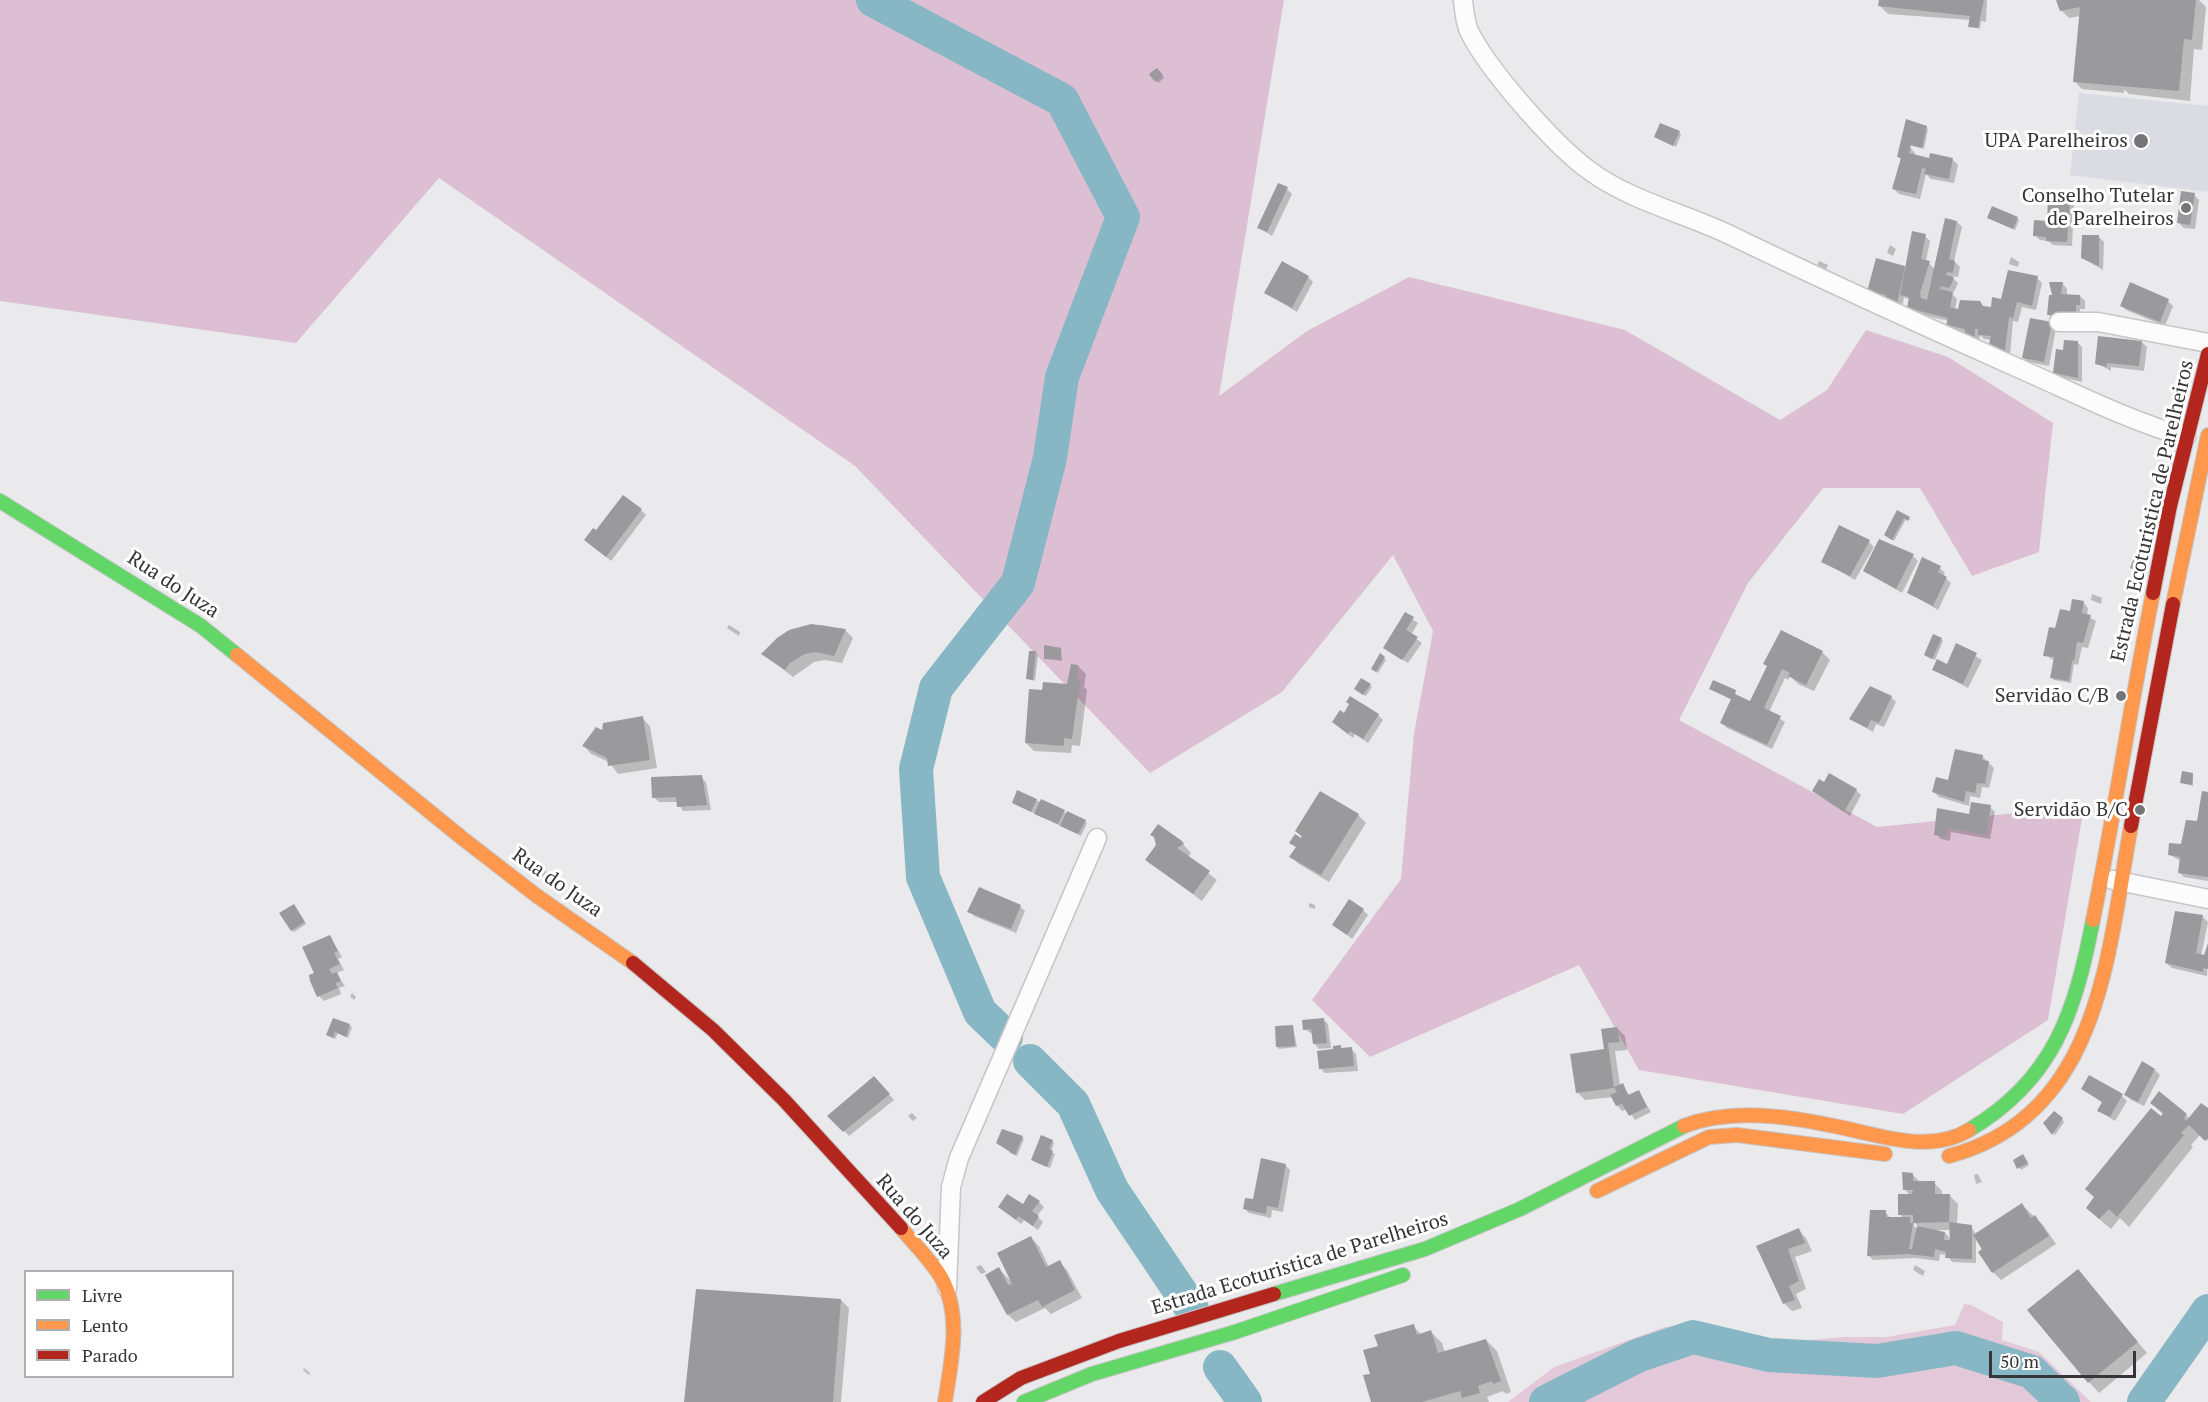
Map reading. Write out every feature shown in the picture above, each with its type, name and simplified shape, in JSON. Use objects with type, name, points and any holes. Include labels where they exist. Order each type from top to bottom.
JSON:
[{"type":"main road","name":"Estrada Ecoturistica de Parelheiros","points":[[983,1402],[1021,1378],[1119,1341],[1425,1249],[1520,1209],[1687,1125],[1723,1116],[1768,1116],[1832,1125],[1906,1141],[1942,1141],[1961,1135],[2007,1105],[2024,1089],[2047,1059],[2070,1012],[2084,968],[2116,805],[2124,739],[2170,506],[2208,354]]},
{"type":"main road","name":"Estrada Ecoturistica de Parelheiros","points":[[1930,1158],[1968,1152],[1988,1142],[2039,1105],[2066,1072],[2090,1022],[2102,983],[2190,512],[2208,435]]},
{"type":"main road","name":"Rua do Juza","points":[[0,501],[93,556],[208,631],[462,838],[537,896],[606,942],[687,1006],[784,1100],[891,1216],[920,1250],[946,1288],[955,1327],[945,1402]]},
{"type":"main road","points":[[2170,506],[2190,512]]},
{"type":"main road","points":[[1580,1199],[1709,1137],[1737,1135],[1903,1156]]},
{"type":"main road","name":"Estrada Ecoturistica de Parelheiros","points":[[1024,1402],[1046,1390],[1078,1379],[1213,1339],[1414,1271]]},
{"type":"street","points":[[1463,0],[1468,29],[1480,49],[1545,128],[1572,157],[1592,173],[1620,188],[1726,234],[1940,333],[2108,407],[2186,437]]},
{"type":"street","points":[[2059,322],[2098,322],[2208,343]]},
{"type":"street","points":[[946,1288],[951,1187],[959,1158],[1097,838]]},
{"type":"street","points":[[2100,878],[2208,899]]},
{"type":"shaded area","points":[[0,0],[1284,0],[1219,396],[1307,331],[1409,277],[1625,330],[1780,420],[1827,390],[1866,330],[1948,357],[2053,423],[2039,552],[1972,576],[1920,488],[1823,488],[1748,583],[1679,720],[1877,827],[2084,806],[2048,1020],[1903,1114],[1639,1070],[1579,965],[1370,1057],[1312,1000],[1401,879],[1414,734],[1433,631],[1393,555],[1282,692],[1150,773],[855,466],[439,178],[296,343],[0,301]]},
{"type":"shaded area","name":"UPA Parelheiros","points":[[2079,93],[2208,106],[2208,192],[2070,175]]},
{"type":"shaded area","points":[[1964,1304],[1971,1305],[2003,1322],[2002,1340],[2039,1352],[2091,1402],[1508,1402],[1554,1367],[1665,1327],[1703,1323],[1751,1345],[1843,1337],[1886,1337],[1955,1325]]},
{"type":"building","points":[[1879,0],[1984,0],[1978,28],[1968,27],[1970,16],[1878,6]]},
{"type":"building","points":[[2056,0],[2196,0],[2192,40],[2184,39],[2179,91],[2073,82],[2080,7],[2060,11]]},
{"type":"building","points":[[1157,68],[1163,75],[1155,82],[1149,74]]},
{"type":"building","points":[[1906,119],[1927,126],[1922,148],[1911,145],[1909,153],[1929,158],[1930,153],[1953,158],[1949,179],[1924,174],[1926,169],[1922,168],[1916,194],[1892,189],[1901,158],[1897,157]]},
{"type":"building","points":[[1660,123],[1680,131],[1673,146],[1654,137]]},
{"type":"building","points":[[1278,183],[1288,187],[1267,232],[1257,228]]},
{"type":"building","name":"Conselho Tutelar de Parelheiros","points":[[2181,191],[2195,193],[2190,225],[2177,223]]},
{"type":"building","points":[[2048,198],[2070,199],[2067,242],[2046,241],[2046,237],[2033,236],[2034,220],[2047,221]]},
{"type":"building","points":[[1992,206],[2018,217],[2013,229],[1987,218]]},
{"type":"building","points":[[1945,218],[1957,221],[1949,259],[1955,261],[1953,273],[1947,272],[1946,275],[1954,277],[1949,288],[1941,286],[1940,289],[1953,292],[1950,307],[1958,309],[1960,300],[1980,301],[1983,306],[1991,307],[1992,297],[2001,299],[2008,270],[2038,276],[2032,306],[2017,302],[2013,318],[2009,317],[2005,351],[1989,344],[1991,336],[1978,335],[1978,329],[1975,329],[1975,337],[1965,333],[1965,329],[1946,325],[1948,318],[1907,308],[1909,297],[1900,295],[1912,231],[1926,234],[1921,259],[1930,261],[1920,293],[1921,298],[1927,300]]},
{"type":"building","points":[[2082,235],[2099,235],[2099,266],[2081,258]]},
{"type":"building","points":[[1876,258],[1905,266],[1897,304],[1885,299],[1886,295],[1867,292]]},
{"type":"building","points":[[1282,261],[1309,276],[1292,308],[1264,293]]},
{"type":"building","points":[[2049,282],[2063,282],[2061,294],[2080,295],[2080,305],[2076,305],[2076,315],[2047,315],[2049,295],[2052,295]]},
{"type":"building","points":[[2130,282],[2169,299],[2160,322],[2120,306]]},
{"type":"building","points":[[2030,318],[2052,322],[2044,362],[2022,358]]},
{"type":"building","points":[[2098,336],[2142,341],[2139,366],[2107,363],[2106,367],[2095,364]]},
{"type":"building","points":[[2064,340],[2078,341],[2078,378],[2053,373],[2056,349],[2063,350]]},
{"type":"building","points":[[623,495],[642,509],[606,557],[584,540],[593,528],[596,530]]},
{"type":"building","points":[[1897,510],[1910,517],[1908,521],[1904,518],[1892,540],[1884,535]]},
{"type":"building","points":[[1839,525],[1870,540],[1850,576],[1821,562]]},
{"type":"building","points":[[1879,539],[1914,554],[1896,589],[1863,571]]},
{"type":"building","points":[[1922,557],[1941,566],[1938,572],[1947,577],[1933,606],[1907,593]]},
{"type":"building","points":[[2134,558],[2145,561],[2141,572],[2130,568]]},
{"type":"building","points":[[2072,599],[2084,601],[2082,613],[2091,615],[2083,643],[2077,642],[2074,661],[2063,659],[2072,661],[2069,681],[2050,678],[2054,657],[2043,656],[2049,627],[2055,628],[2060,609],[2070,611]]},
{"type":"building","points":[[1405,612],[1414,617],[1406,630],[1418,637],[1402,660],[1383,648]]},
{"type":"building","points":[[811,624],[846,629],[834,656],[816,652],[805,654],[790,663],[785,670],[761,654],[789,630]]},
{"type":"building","points":[[1781,630],[1823,651],[1806,685],[1788,676],[1790,673],[1782,669],[1764,708],[1781,716],[1767,745],[1720,723],[1731,699],[1709,689],[1713,680],[1736,690],[1735,694],[1750,701],[1767,666],[1763,664]]},
{"type":"building","points":[[1933,634],[1942,638],[1932,659],[1924,655]]},
{"type":"building","points":[[1956,643],[1977,653],[1963,684],[1932,670],[1937,659],[1947,664]]},
{"type":"building","points":[[1044,645],[1061,648],[1061,660],[1044,659]]},
{"type":"building","points":[[1029,651],[1036,651],[1033,680],[1026,679]]},
{"type":"building","points":[[1380,653],[1385,657],[1376,672],[1371,669]]},
{"type":"building","points":[[1071,664],[1078,665],[1077,680],[1080,681],[1072,739],[1064,738],[1064,746],[1025,743],[1029,689],[1042,690],[1043,682],[1067,684]]},
{"type":"building","points":[[1361,678],[1371,684],[1363,695],[1354,689]]},
{"type":"building","points":[[1870,686],[1892,696],[1879,723],[1871,720],[1867,728],[1849,719]]},
{"type":"building","points":[[1350,696],[1379,714],[1363,739],[1350,731],[1348,734],[1332,722],[1340,710],[1344,713]]},
{"type":"building","points":[[643,716],[650,760],[608,766],[607,758],[582,746],[596,727],[602,730],[603,723]]},
{"type":"building","points":[[1955,749],[1983,755],[1982,760],[1989,761],[1985,784],[1977,783],[1975,793],[1966,791],[1964,802],[1932,792],[1936,777],[1948,780]]},
{"type":"building","points":[[2182,771],[2193,773],[2192,785],[2180,783]]},
{"type":"building","points":[[1829,773],[1857,789],[1844,812],[1812,791],[1819,779],[1824,782]]},
{"type":"building","points":[[702,775],[707,805],[677,807],[676,797],[652,798],[651,777]]},
{"type":"building","points":[[1017,790],[1037,799],[1031,812],[1012,803]]},
{"type":"building","points":[[1320,791],[1359,814],[1321,875],[1289,857],[1296,847],[1289,843],[1295,834],[1301,838],[1302,836],[1295,831]]},
{"type":"building","points":[[2202,791],[2208,792],[2208,877],[2178,873],[2180,857],[2168,855],[2169,843],[2181,844],[2186,820],[2197,821]]},
{"type":"building","points":[[1041,799],[1065,810],[1058,824],[1034,814]]},
{"type":"building","points":[[1971,802],[1991,805],[1986,835],[1947,828],[1945,837],[1934,835],[1937,808],[1969,814]]},
{"type":"building","points":[[1067,811],[1086,820],[1078,834],[1060,826]]},
{"type":"building","points":[[1158,824],[1182,841],[1184,844],[1177,848],[1210,871],[1193,894],[1145,860],[1156,845],[1154,837],[1150,835]]},
{"type":"building","points":[[979,887],[1021,905],[1011,929],[967,912]]},
{"type":"building","points":[[1349,899],[1364,909],[1347,935],[1332,925]]},
{"type":"building","points":[[294,904],[305,922],[291,931],[279,913]]},
{"type":"building","points":[[2175,911],[2203,915],[2196,953],[2204,955],[2208,943],[2208,969],[2203,968],[2203,972],[2165,963]]},
{"type":"building","points":[[330,935],[338,951],[334,953],[340,964],[329,969],[332,974],[337,972],[341,981],[335,983],[338,988],[317,997],[309,975],[314,973],[302,947]]},
{"type":"building","points":[[333,1018],[350,1024],[346,1037],[335,1032],[333,1038],[326,1035]]},
{"type":"building","points":[[1324,1018],[1327,1043],[1313,1044],[1311,1029],[1303,1030],[1302,1020]]},
{"type":"building","points":[[1293,1025],[1295,1046],[1276,1047],[1275,1026]]},
{"type":"building","points":[[1617,1027],[1620,1042],[1608,1043],[1614,1088],[1576,1093],[1570,1054],[1604,1049],[1601,1029]]},
{"type":"building","points":[[1341,1045],[1341,1048],[1352,1047],[1354,1066],[1319,1069],[1317,1051],[1333,1049],[1333,1046]]},
{"type":"building","points":[[2142,1061],[2155,1069],[2138,1102],[2124,1095]]},
{"type":"building","points":[[2089,1075],[2123,1094],[2110,1117],[2097,1111],[2102,1102],[2081,1089]]},
{"type":"building","points":[[874,1076],[890,1094],[843,1132],[827,1116]]},
{"type":"building","points":[[1623,1083],[1628,1095],[1639,1090],[1647,1107],[1629,1116],[1622,1104],[1616,1106],[1610,1095],[1617,1092],[1614,1087]]},
{"type":"building","points":[[2159,1091],[2187,1114],[2184,1118],[2186,1121],[2201,1103],[2208,1108],[2208,1138],[2205,1141],[2189,1125],[2181,1133],[2184,1135],[2117,1217],[2109,1209],[2099,1219],[2086,1208],[2094,1197],[2085,1189],[2151,1108],[2161,1116],[2163,1113],[2150,1103]]},
{"type":"building","points":[[2054,1111],[2063,1118],[2052,1135],[2043,1123]]},
{"type":"building","points":[[1002,1129],[1023,1136],[1015,1155],[996,1143]]},
{"type":"building","points":[[1041,1135],[1053,1140],[1049,1149],[1053,1151],[1047,1167],[1031,1160]]},
{"type":"building","points":[[2023,1154],[2028,1163],[2017,1169],[2013,1160]]},
{"type":"building","points":[[1261,1158],[1286,1164],[1278,1208],[1267,1206],[1266,1214],[1243,1209],[1245,1198],[1253,1199]]},
{"type":"building","points":[[1902,1172],[1913,1173],[1913,1181],[1935,1181],[1935,1194],[1950,1194],[1949,1222],[1913,1223],[1913,1215],[1898,1215],[1898,1194],[1912,1194],[1913,1190],[1903,1190]]},
{"type":"building","points":[[1007,1194],[1023,1204],[1029,1194],[1040,1201],[1032,1211],[1039,1216],[1033,1226],[1018,1216],[1016,1220],[998,1207]]},
{"type":"building","points":[[2022,1203],[2031,1218],[2035,1215],[2049,1236],[1992,1273],[1978,1252],[1982,1249],[1973,1235]]},
{"type":"building","points":[[1870,1210],[1886,1210],[1886,1217],[1910,1217],[1910,1223],[1913,1223],[1909,1249],[1912,1249],[1917,1226],[1945,1232],[1944,1240],[1950,1240],[1949,1222],[1972,1225],[1972,1259],[1945,1258],[1946,1252],[1935,1249],[1934,1257],[1909,1254],[1867,1256]]},
{"type":"building","points":[[1799,1228],[1805,1243],[1788,1249],[1799,1281],[1789,1286],[1795,1300],[1783,1304],[1756,1246]]},
{"type":"building","points":[[1031,1236],[1046,1267],[1060,1260],[1075,1290],[1042,1307],[1038,1300],[1007,1315],[985,1275],[999,1267],[1008,1285],[1012,1284],[997,1253]]},
{"type":"building","points":[[2078,1269],[2138,1342],[2088,1383],[2027,1310]]},
{"type":"building","points":[[696,1289],[841,1299],[833,1402],[684,1402]]},
{"type":"building","points":[[1414,1324],[1417,1335],[1431,1330],[1438,1353],[1486,1339],[1501,1381],[1493,1384],[1492,1381],[1478,1386],[1480,1393],[1462,1398],[1460,1391],[1422,1402],[1371,1402],[1363,1375],[1370,1374],[1363,1350],[1378,1346],[1374,1335]]},
{"type":"waterway","points":[[873,0],[1062,100],[1123,217],[1062,377],[1050,458],[1018,583],[936,688],[916,769],[923,877],[980,1012],[1006,1037]]},
{"type":"waterway","points":[[1030,1061],[1073,1104],[1112,1190],[1192,1309]]},
{"type":"waterway","points":[[2144,1402],[2208,1311]]},
{"type":"waterway","points":[[1546,1402],[1637,1356],[1693,1337],[1769,1355],[1877,1361],[1956,1348],[2032,1372],[2063,1402]]},
{"type":"waterway","points":[[1220,1367],[1245,1402]]},
{"type":"traffic: fast","points":[[0,501],[201,626],[237,655]]},
{"type":"traffic: fast","points":[[1969,1130],[1998,1110],[2022,1089],[2041,1066],[2056,1041],[2078,985],[2093,920]]},
{"type":"traffic: fast","points":[[1274,1294],[1425,1249],[1520,1209],[1684,1126]]},
{"type":"traffic: fast","points":[[1024,1402],[1092,1374],[1235,1332],[1403,1275]]},
{"type":"traffic: slow","points":[[2173,604],[2208,435]]},
{"type":"traffic: slow","points":[[2093,920],[2153,593]]},
{"type":"traffic: slow","points":[[237,655],[462,838],[537,896],[633,963]]},
{"type":"traffic: slow","points":[[1949,1156],[1999,1135],[2038,1105],[2067,1068],[2088,1024],[2103,976],[2131,826]]},
{"type":"traffic: slow","points":[[1684,1126],[1702,1120],[1740,1115],[1778,1117],[1920,1142],[1937,1141],[1969,1130]]},
{"type":"traffic: slow","points":[[1597,1191],[1709,1137],[1737,1135],[1885,1154]]},
{"type":"traffic: slow","points":[[901,1228],[942,1279],[952,1309],[952,1356],[945,1402]]},
{"type":"traffic: jam","points":[[2153,593],[2170,506],[2208,354]]},
{"type":"traffic: jam","points":[[2131,826],[2173,604]]},
{"type":"traffic: jam","points":[[633,963],[713,1030],[784,1100],[901,1228]]},
{"type":"traffic: jam","points":[[983,1402],[1021,1378],[1119,1341],[1274,1294]]},
{"type":"place","name":"UPA Parelheiros","points":[[2141,141]]},
{"type":"place","name":"Conselho Tutelar de Parelheiros","points":[[2186,208]]},
{"type":"place","name":"Servidão C/B","points":[[2121,696]]},
{"type":"place","name":"Servidão B/C","points":[[2140,810]]}]
